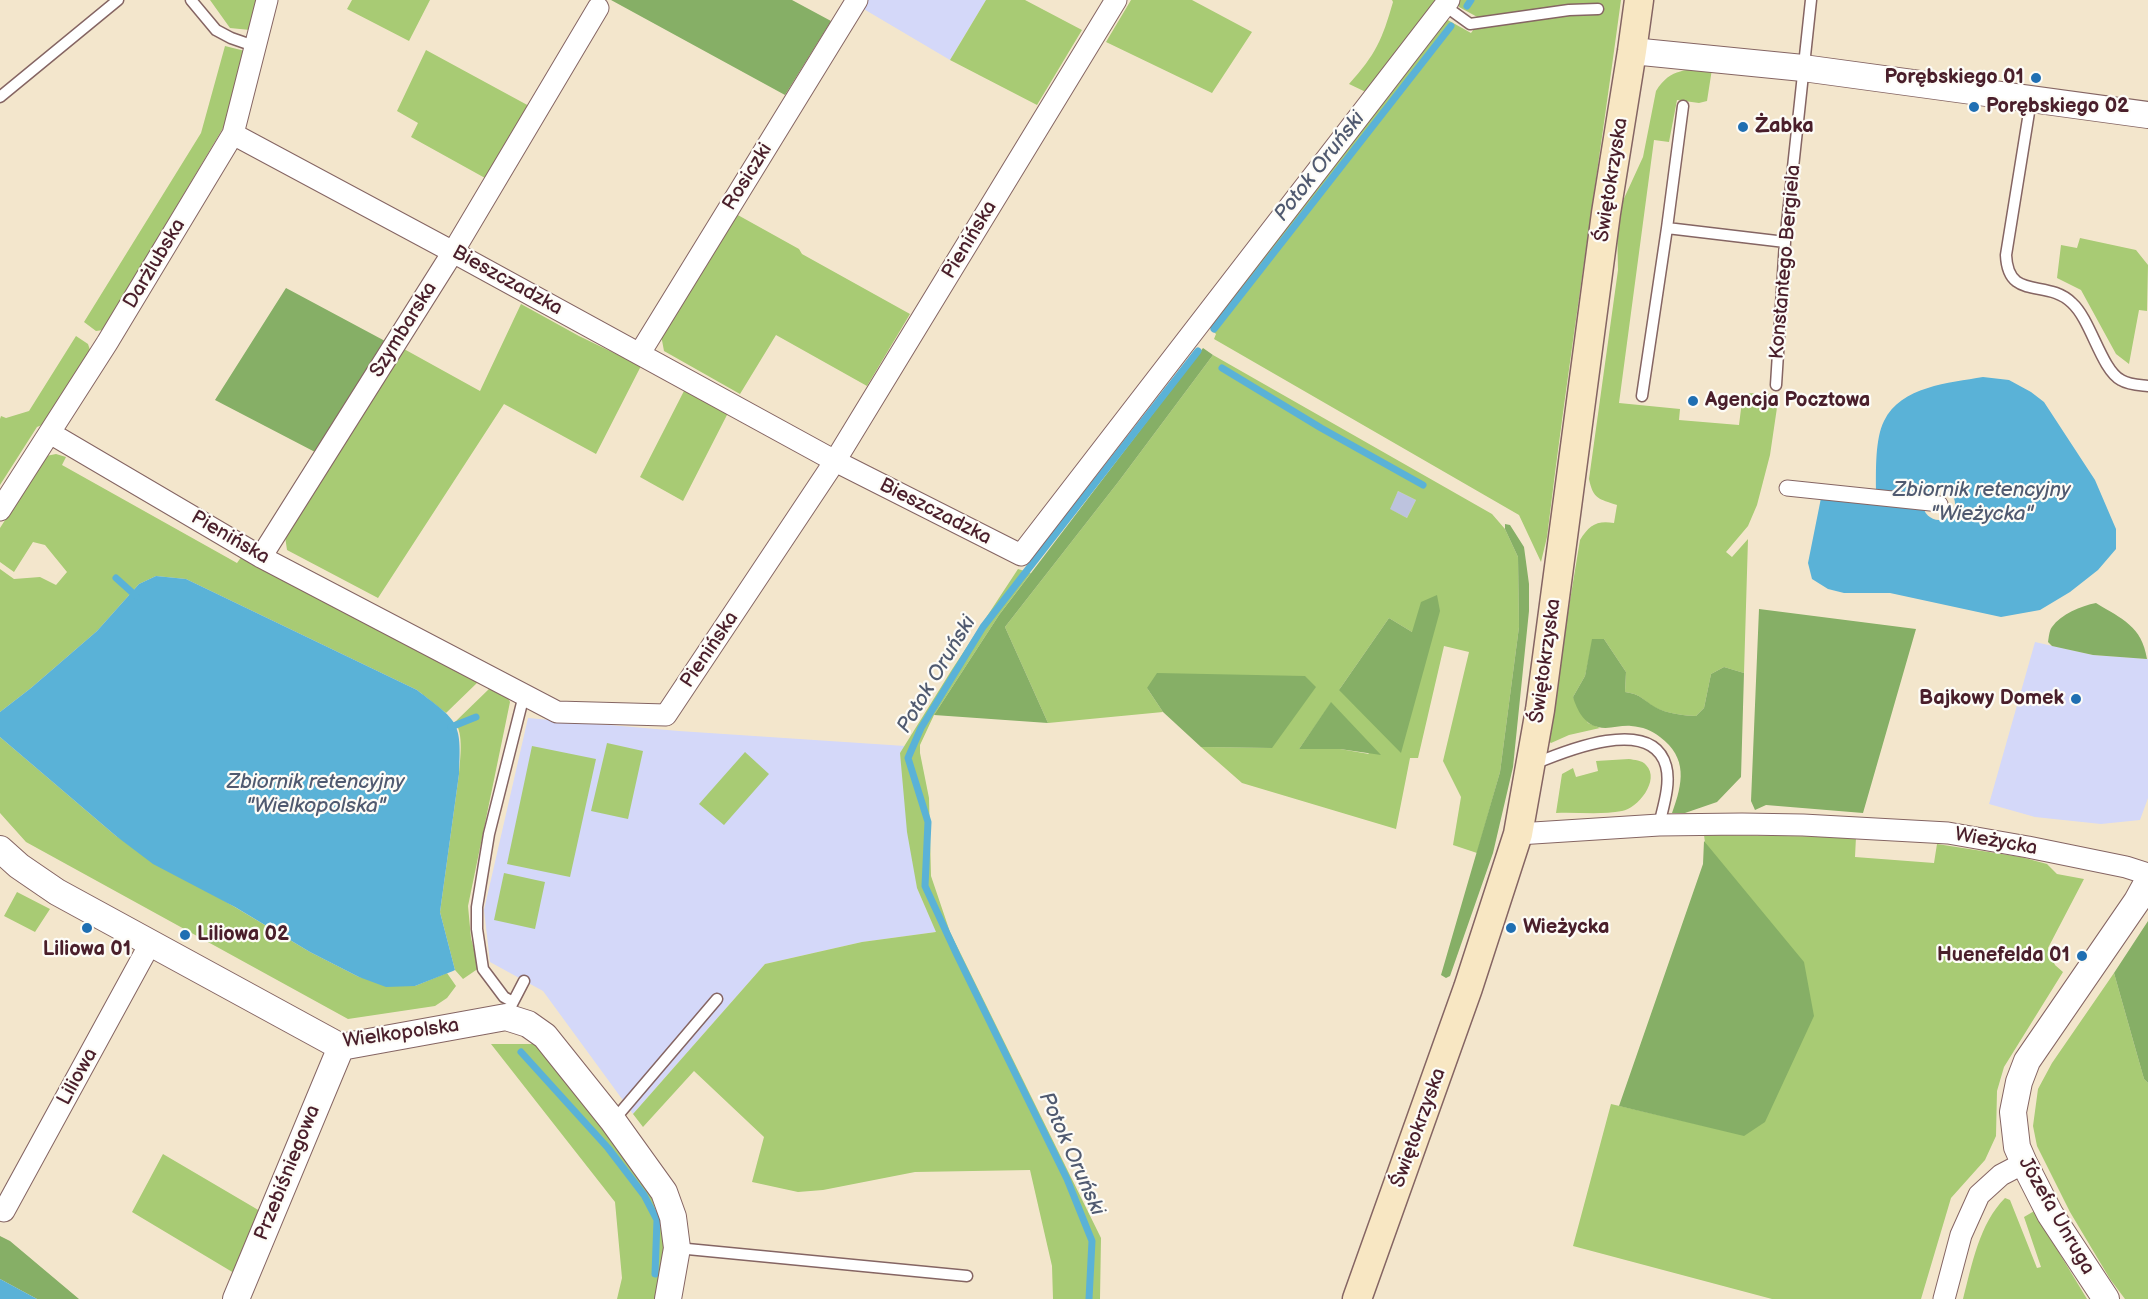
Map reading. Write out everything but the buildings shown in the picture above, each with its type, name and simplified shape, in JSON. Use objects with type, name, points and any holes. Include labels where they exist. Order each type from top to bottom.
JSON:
[{"type":"main road","name":"Świętokrzyska","points":[[1357,1299],[1446,1052],[1518,834],[1531,765],[1606,213],[1639,0]]},
{"type":"street","name":"Darżlubska","points":[[0,510],[107,343],[233,134],[267,0]]},
{"type":"street","name":"Rosiczki","points":[[640,353],[857,0]]},
{"type":"street","name":"Pienińska","points":[[50,433],[261,557],[557,712],[666,715],[835,461],[1116,0]]},
{"type":"street","name":"Bieszczadzka","points":[[233,134],[640,353],[835,461],[1021,555],[1447,3]]},
{"type":"street","name":"Szymbarska","points":[[261,557],[453,252],[598,8]]},
{"type":"street","points":[[1632,51],[1803,68],[2148,116]]},
{"type":"street","points":[[1787,488],[1940,504]]},
{"type":"street","name":"Wieżycka","points":[[1518,834],[1659,825],[1803,825],[1948,833],[2126,867],[2148,874]]},
{"type":"street","name":"Wielkopolska","points":[[0,849],[19,866],[57,892],[340,1047],[510,1010]]},
{"type":"street","name":"Józefa Unruga","points":[[2106,1299],[2050,1214],[2024,1163],[2017,1148],[2013,1112],[2019,1082],[2027,1061],[2137,901],[2148,881]]},
{"type":"street","name":"Liliowa","points":[[4,1211],[151,942]]},
{"type":"street","points":[[510,1010],[544,1036],[613,1121],[664,1192],[673,1217],[677,1248],[668,1299]]},
{"type":"street","name":"Przebiśniegowa","points":[[236,1299],[340,1047]]},
{"type":"street","points":[[1944,1299],[1961,1234],[1979,1195],[2001,1175],[2024,1163]]},
{"type":"lane","points":[[0,97],[118,0]]},
{"type":"lane","points":[[191,0],[216,30],[254,46]]},
{"type":"lane","name":"Konstantego Bergiela","points":[[1776,386],[1785,242],[1811,0]]},
{"type":"lane","points":[[1447,3],[1470,24],[1570,5],[1598,9]]},
{"type":"lane","points":[[2031,100],[2006,255],[2007,267],[2012,279],[2020,286],[2045,289],[2067,298],[2077,308],[2111,372],[2120,380],[2148,386]]},
{"type":"lane","points":[[1642,396],[1683,106]]},
{"type":"lane","points":[[1666,228],[1785,242]]},
{"type":"lane","points":[[510,1010],[504,997],[483,969],[477,929],[477,907],[489,834],[524,695]]},
{"type":"lane","points":[[1531,765],[1580,746],[1615,740],[1647,743],[1661,754],[1666,766],[1668,781],[1659,825]]},
{"type":"lane","points":[[510,1010],[524,981]]},
{"type":"lane","points":[[613,1121],[717,999]]},
{"type":"lane","points":[[677,1248],[967,1276]]},
{"type":"shaded area","points":[[867,0],[986,0],[950,60],[862,8]]},
{"type":"shaded area","points":[[1398,491],[1416,500],[1407,518],[1389,509]]},
{"type":"shaded area","name":"Bajkowy Domek","points":[[2035,642],[2093,655],[2148,659],[2148,798],[2140,820],[2101,824],[2035,817],[1989,804]]},
{"type":"shaded area","points":[[528,718],[905,746],[900,753],[917,888],[936,932],[862,942],[765,964],[633,1114],[543,991],[490,962],[484,910]]},
{"type":"green space","points":[[210,0],[258,0],[250,30],[230,28]]},
{"type":"green space","points":[[352,0],[430,0],[409,41],[347,9]]},
{"type":"green space","points":[[611,0],[792,0],[831,21],[785,95]]},
{"type":"green space","points":[[986,0],[1025,0],[1082,30],[1037,105],[950,60]]},
{"type":"green space","points":[[1131,0],[1192,0],[1252,32],[1212,93],[1106,42]]},
{"type":"green space","points":[[1392,0],[1439,0],[1370,94],[1349,84],[1366,64],[1377,46]]},
{"type":"green space","points":[[1459,0],[1621,0],[1547,537],[1541,562],[1519,515],[1214,339],[1216,334],[1209,327],[1446,19],[1471,33],[1481,19],[1459,7],[1457,2]]},
{"type":"green space","points":[[225,46],[245,51],[226,123],[103,330],[96,331],[84,322],[201,133]]},
{"type":"green space","points":[[426,50],[531,107],[485,178],[411,137],[418,123],[397,111]]},
{"type":"green space","points":[[1712,69],[1707,101],[1699,103],[1677,100],[1669,142],[1654,140],[1619,403],[1680,409],[1679,420],[1739,425],[1743,393],[1779,394],[1770,455],[1757,505],[1748,526],[1726,552],[1732,557],[1748,539],[1744,673],[1724,667],[1711,674],[1704,708],[1696,716],[1681,715],[1658,709],[1638,696],[1625,692],[1626,672],[1604,639],[1593,639],[1585,676],[1573,697],[1588,723],[1600,728],[1569,735],[1551,743],[1547,740],[1580,540],[1598,523],[1614,523],[1617,505],[1598,497],[1589,479],[1618,270],[1617,224],[1621,205],[1643,157],[1656,91],[1668,78],[1680,71]]},
{"type":"green space","points":[[736,214],[910,314],[867,386],[776,335],[740,394],[664,351],[661,335]]},
{"type":"green space","points":[[2080,238],[2136,250],[2148,265],[2147,311],[2139,310],[2129,364],[2116,354],[2081,290],[2057,278],[2061,245],[2077,248]]},
{"type":"green space","points":[[286,288],[385,341],[315,452],[215,400]]},
{"type":"green space","points":[[521,304],[579,336],[641,366],[596,454],[504,404],[378,598],[287,550],[285,536],[404,349],[480,391]]},
{"type":"green space","points":[[76,336],[88,344],[90,350],[0,485],[1,416],[6,418],[29,411]]},
{"type":"green space","points":[[1203,348],[1213,355],[1119,481],[1005,627],[1048,723],[934,715],[999,615]]},
{"type":"green space","points":[[1213,355],[1492,514],[1505,529],[1518,557],[1519,627],[1500,772],[1477,853],[1453,845],[1461,797],[1443,761],[1469,652],[1444,646],[1418,758],[1410,758],[1396,829],[1242,783],[1201,747],[1272,748],[1147,688],[1163,712],[1048,723],[1005,627],[1119,481]],"holes":[[[1398,491],[1416,500],[1407,518],[1390,509]],[[1389,618],[1412,632],[1339,690]],[[1331,703],[1369,754],[1340,749],[1299,749]]]},
{"type":"green space","points":[[685,389],[728,413],[683,501],[640,477]]},
{"type":"green space","points":[[56,454],[66,457],[62,465],[237,563],[242,556],[478,682],[446,713],[417,690],[186,579],[156,576],[139,584],[97,631],[0,712],[0,569],[14,579],[40,577],[56,585],[67,572],[45,545],[33,542],[14,572],[0,562],[0,528],[46,456]]},
{"type":"green space","points":[[1505,524],[1510,525],[1524,547],[1529,584],[1529,611],[1513,767],[1493,853],[1450,976],[1446,978],[1441,975],[1500,772],[1519,627],[1518,557],[1505,529]]},
{"type":"green space","points":[[1018,569],[1031,573],[999,615],[934,715],[920,745],[929,798],[931,876],[950,932],[1101,1238],[1100,1299],[1053,1299],[1052,1266],[1030,1170],[915,1172],[823,1190],[798,1192],[752,1182],[764,1137],[694,1071],[643,1127],[633,1114],[765,964],[862,942],[936,932],[917,888],[907,832],[900,753]]},
{"type":"green space","points":[[1437,595],[1440,611],[1401,753],[1339,690],[1389,618],[1412,632],[1421,602]]},
{"type":"green space","points":[[2096,603],[2122,619],[2136,631],[2147,659],[2093,655],[2052,646],[2048,642],[2051,629],[2056,622],[2078,608]]},
{"type":"green space","points":[[1759,609],[1916,629],[1863,813],[1766,805],[1755,810],[1751,801]]},
{"type":"green space","points":[[1592,639],[1604,639],[1626,672],[1625,692],[1638,696],[1659,709],[1681,715],[1696,716],[1704,708],[1711,674],[1724,667],[1744,673],[1741,777],[1717,802],[1685,813],[1672,813],[1679,791],[1681,772],[1679,762],[1669,745],[1647,729],[1631,726],[1598,727],[1589,723],[1582,716],[1573,697],[1585,676]]},
{"type":"green space","points":[[1157,673],[1305,676],[1316,687],[1272,748],[1201,747],[1163,712],[1147,688]]},
{"type":"green space","points":[[490,688],[508,698],[510,702],[468,906],[471,938],[479,968],[463,979],[455,970],[440,912],[459,774],[460,733],[455,722]]},
{"type":"green space","points":[[1331,702],[1381,755],[1340,749],[1299,749]]},
{"type":"green space","points":[[0,737],[116,836],[310,952],[359,977],[415,986],[447,973],[456,986],[447,998],[435,1006],[348,1019],[26,842],[0,813]]},
{"type":"green space","points":[[607,743],[643,751],[628,819],[591,811]]},
{"type":"green space","points":[[532,746],[596,759],[570,877],[507,864]]},
{"type":"green space","points":[[745,752],[769,774],[724,825],[699,804]]},
{"type":"green space","points":[[1629,759],[1644,763],[1650,771],[1651,778],[1645,793],[1634,805],[1614,812],[1556,813],[1562,774],[1573,768],[1576,777],[1598,771],[1596,761]]},
{"type":"green space","points":[[1704,835],[1856,837],[1855,857],[1934,863],[1937,844],[2021,857],[2047,864],[2057,874],[2084,879],[2048,948],[2055,965],[2063,972],[2004,1067],[1997,1091],[1996,1136],[1985,1160],[1951,1198],[1921,1299],[1772,1299],[1573,1246],[1611,1104],[1744,1135]]},
{"type":"green space","points":[[1704,841],[1804,962],[1814,1016],[1765,1122],[1744,1136],[1619,1106],[1703,864]]},
{"type":"green space","points":[[504,873],[545,882],[535,929],[494,920]]},
{"type":"green space","points":[[17,892],[50,909],[35,932],[4,916]]},
{"type":"green space","points":[[2148,921],[2148,1083],[2144,1079],[2114,973]]},
{"type":"green space","points":[[2114,973],[2144,1079],[2148,1083],[2148,1299],[2125,1299],[2110,1279],[2070,1212],[2037,1146],[2033,1126],[2038,1089],[2052,1063]]},
{"type":"green space","points":[[491,1044],[535,1044],[622,1151],[652,1198],[667,1249],[660,1299],[617,1299],[622,1278],[615,1202]]},
{"type":"green space","points":[[163,1154],[260,1211],[234,1273],[132,1212]]},
{"type":"green space","points":[[2005,1198],[2010,1200],[2037,1268],[2041,1267],[2024,1217],[2036,1210],[2087,1299],[1963,1299],[1973,1259],[1983,1232],[1996,1208]]},
{"type":"green space","points":[[0,1236],[10,1241],[79,1299],[37,1299],[0,1279]]},
{"type":"water","name":"Zbiornik retencyjny \"Wieżycka\"","points":[[1983,377],[2009,380],[2044,402],[2095,480],[2116,529],[2116,549],[2098,570],[2070,592],[2040,610],[2001,617],[1890,593],[1844,593],[1828,589],[1812,579],[1808,563],[1821,498],[1876,490],[1879,437],[1884,421],[1892,409],[1902,400],[1927,388]]},
{"type":"water","name":"Zbiornik retencyjny \"Wielkopolska\"","points":[[156,576],[186,579],[417,690],[449,716],[458,732],[460,756],[440,912],[455,970],[415,986],[386,987],[359,977],[310,952],[235,907],[153,864],[116,836],[0,737],[0,712],[97,631],[139,584]]},
{"type":"water","points":[[0,1279],[37,1299],[0,1299]]},
{"type":"pier","points":[[1939,488],[1950,493],[1955,504],[1950,515],[1939,520],[1928,515],[1923,504],[1928,493]]},
{"type":"waterway","name":"Potok Oruński","points":[[1467,6],[1471,0]]},
{"type":"waterway","name":"Potok Oruński","points":[[1214,329],[1451,26]]},
{"type":"waterway","name":"Potok Oruński","points":[[1089,1299],[1092,1241],[1067,1179],[925,886],[928,822],[908,758],[921,728],[983,627],[1198,351]]},
{"type":"waterway","points":[[1222,368],[1321,428],[1423,485]]},
{"type":"waterway","points":[[116,578],[136,596]]},
{"type":"waterway","points":[[451,727],[476,717]]},
{"type":"waterway","points":[[521,1052],[608,1148],[644,1195],[657,1220],[655,1274]]},
{"type":"place","name":"Porębskiego 01","points":[[2036,78]]},
{"type":"place","name":"Porębskiego 02","points":[[1974,107]]},
{"type":"place","name":"Żabka","points":[[1743,127]]},
{"type":"place","name":"Agencja Pocztowa","points":[[1693,401]]},
{"type":"place","name":"Bajkowy Domek","points":[[2076,699]]},
{"type":"place","name":"Liliowa 01","points":[[87,928]]},
{"type":"place","name":"Wieżycka","points":[[1511,928]]},
{"type":"place","name":"Liliowa 02","points":[[185,935]]},
{"type":"place","name":"Huenefelda 01","points":[[2082,956]]}]
